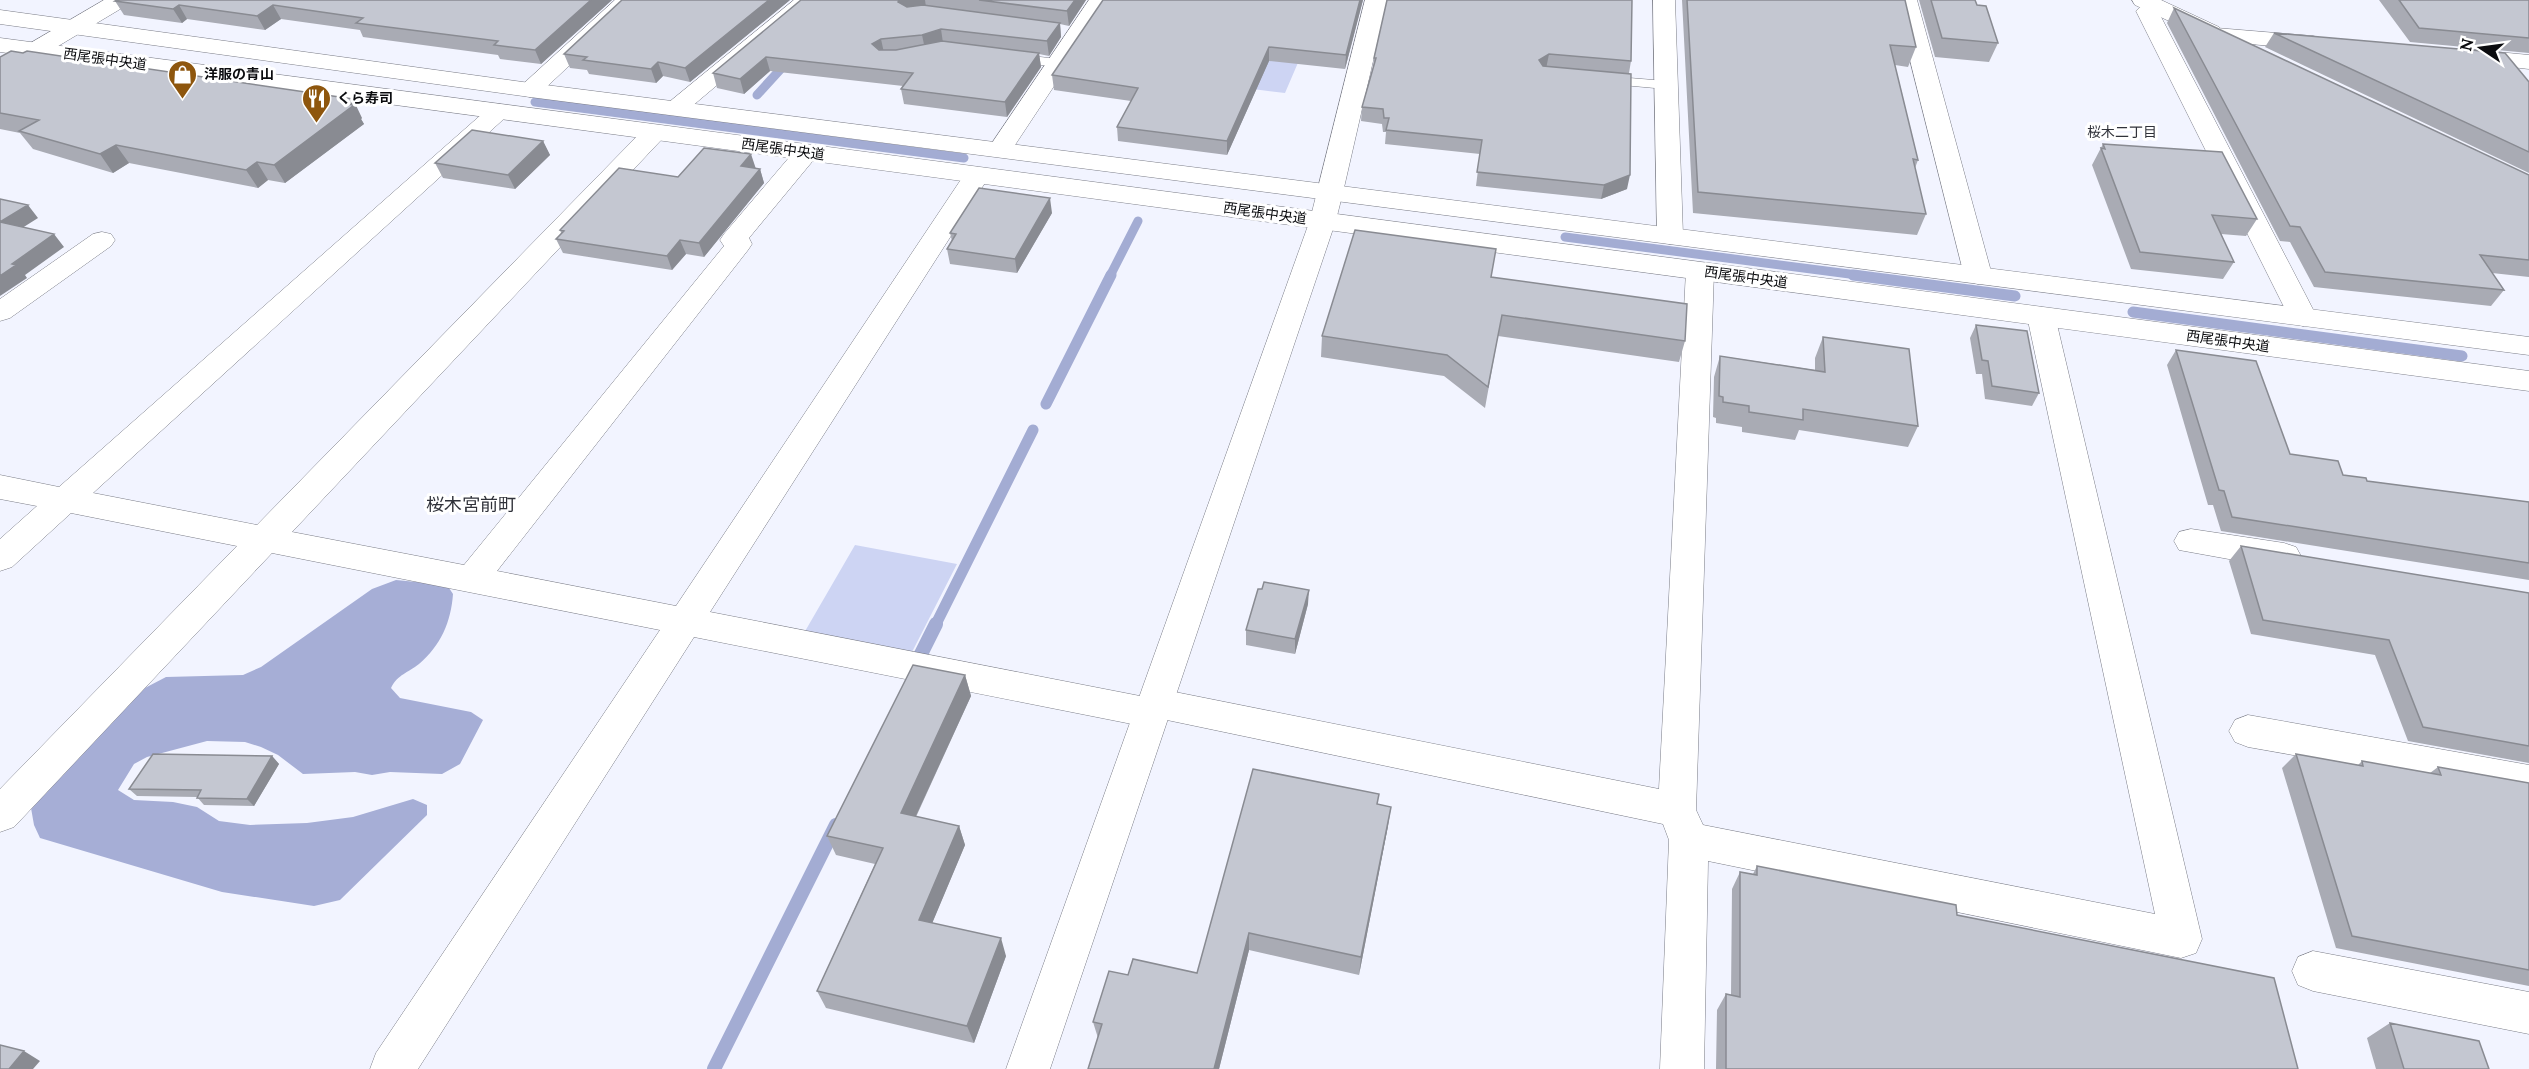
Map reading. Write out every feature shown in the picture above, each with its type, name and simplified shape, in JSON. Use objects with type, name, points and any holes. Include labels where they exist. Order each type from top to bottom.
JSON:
[{"type":"street","points":[[0,70],[119,0]]},
{"type":"street","points":[[530,90],[628,0]]},
{"type":"street","points":[[676,108],[807,0]]},
{"type":"street","points":[[1000,148],[1058,63],[1072,32],[1100,0]]},
{"type":"street","points":[[1028,1069],[1327,206],[1376,0]]},
{"type":"street","points":[[1664,0],[1670,236]]},
{"type":"street","points":[[1906,0],[1978,275]]},
{"type":"street","points":[[2270,60],[2149,3],[2147,11],[2303,317]]},
{"type":"street","name":"西尾張中央道","points":[[0,17],[530,90],[1000,148],[1700,271],[2529,381]]},
{"type":"street","points":[[2216,35],[2336,45]]},
{"type":"street","name":"西尾張中央道","points":[[0,45],[977,175],[1670,236],[2529,346]]},
{"type":"street","points":[[2443,54],[2529,62]]},
{"type":"street","points":[[2502,60],[2522,84]]},
{"type":"street","points":[[0,558],[499,111]]},
{"type":"street","points":[[0,815],[655,132]]},
{"type":"street","points":[[472,579],[739,244],[733,240],[807,152]]},
{"type":"street","points":[[392,1069],[977,175]]},
{"type":"street","points":[[0,312],[102,240]]},
{"type":"street","points":[[1682,1069],[1683,825],[1700,271]]},
{"type":"street","points":[[0,487],[686,621],[1154,708],[1683,825],[2181,939],[2041,316]]},
{"type":"street","points":[[2191,541],[2319,561]]},
{"type":"street","points":[[2248,731],[2529,781]]},
{"type":"street","points":[[2313,971],[2529,1013]]},
{"type":"lane","points":[[1000,56],[1058,63]]},
{"type":"lane","points":[[1590,79],[1666,85]]},
{"type":"shaded area","points":[[1263,46],[1303,51],[1285,93],[1245,88]]},
{"type":"shaded area","points":[[855,545],[957,564],[911,654],[804,633]]},
{"type":"shaded area","points":[[396,580],[447,585],[453,594],[450,614],[439,641],[427,657],[400,677],[391,688],[400,698],[471,712],[483,720],[460,764],[442,774],[390,772],[372,775],[355,772],[303,774],[278,755],[261,747],[245,742],[207,741],[147,757],[134,764],[118,790],[134,800],[173,802],[197,807],[219,821],[250,825],[307,823],[353,817],[413,799],[427,805],[427,815],[340,900],[314,906],[222,892],[40,838],[34,825],[31,808],[143,689],[166,677],[243,675],[261,667],[372,589]]},
{"type":"building","points":[[591,0],[535,50],[494,45],[498,41],[356,23],[363,18],[273,5],[257,16],[179,5],[173,9],[115,1]]},
{"type":"building","points":[[622,0],[769,0],[685,68],[658,62],[651,69],[583,60],[587,57],[564,54]]},
{"type":"building","points":[[801,0],[899,0],[898,2],[907,7],[923,5],[1060,23],[1047,41],[941,29],[922,35],[881,39],[872,44],[879,50],[896,50],[942,41],[1039,53],[1005,102],[901,89],[913,73],[766,57],[740,79],[713,73]]},
{"type":"building","points":[[979,0],[1075,0],[1067,11]]},
{"type":"building","points":[[1103,0],[1360,0],[1346,55],[1269,47],[1227,141],[1117,127],[1138,88],[1052,75]]},
{"type":"building","points":[[1387,0],[1632,0],[1631,61],[1549,54],[1539,60],[1543,66],[1631,74],[1630,175],[1604,185],[1477,172],[1482,140],[1386,130],[1389,118],[1384,118],[1383,109],[1362,107],[1376,58],[1374,58]]},
{"type":"building","points":[[1687,0],[1905,0],[1916,47],[1890,45],[1918,160],[1913,159],[1926,214],[1698,192]]},
{"type":"building","points":[[1931,0],[1975,0],[1977,5],[1986,6],[1998,43],[1942,38]]},
{"type":"building","points":[[2399,0],[2529,0],[2529,38],[2419,28]]},
{"type":"building","points":[[2174,8],[2529,175],[2529,260],[2480,255],[2504,290],[2325,272],[2300,227],[2290,226]]},
{"type":"building","points":[[2274,33],[2505,53],[2529,82],[2529,152]]},
{"type":"building","points":[[11,51],[23,53],[27,51],[353,99],[346,104],[354,105],[274,165],[257,162],[246,170],[116,145],[100,154],[19,131],[39,120],[0,113],[0,57]]},
{"type":"building","points":[[472,130],[543,141],[508,175],[435,163]]},
{"type":"building","points":[[2103,144],[2222,152],[2257,219],[2212,215],[2234,262],[2140,252],[2101,148],[2105,149]]},
{"type":"building","points":[[704,148],[751,154],[741,166],[760,169],[699,243],[680,240],[667,256],[556,239],[564,231],[560,230],[619,168],[678,177]]},
{"type":"building","points":[[979,188],[1050,198],[1015,259],[947,249],[956,234],[950,233]]},
{"type":"building","points":[[0,199],[28,205],[0,222]]},
{"type":"building","points":[[0,222],[54,234],[12,264],[16,265],[0,276]]},
{"type":"building","points":[[1355,230],[1496,249],[1491,277],[1687,304],[1685,341],[1502,315],[1488,387],[1447,355],[1322,336]]},
{"type":"building","points":[[1976,325],[2027,331],[2039,393],[1992,386],[1988,361],[1982,360]]},
{"type":"building","points":[[1823,337],[1909,349],[1918,426],[1803,409],[1803,420],[1749,412],[1749,406],[1723,402],[1723,397],[1719,396],[1720,356],[1825,372]]},
{"type":"building","points":[[2176,350],[2256,361],[2290,454],[2338,461],[2343,475],[2366,478],[2367,481],[2529,502],[2529,563],[2232,517],[2224,491],[2219,490]]},
{"type":"building","points":[[2241,546],[2529,593],[2529,746],[2423,727],[2389,640],[2263,620]]},
{"type":"building","points":[[1264,582],[1309,590],[1295,639],[1246,630],[1258,589],[1262,589]]},
{"type":"building","points":[[913,665],[965,675],[901,813],[959,826],[919,920],[1001,938],[967,1026],[817,991],[883,848],[827,836]]},
{"type":"building","points":[[153,754],[272,756],[247,799],[197,798],[201,790],[129,789]]},
{"type":"building","points":[[2296,754],[2363,766],[2362,761],[2441,775],[2438,767],[2529,783],[2529,970],[2352,936]]},
{"type":"building","points":[[1253,769],[1379,794],[1377,804],[1391,807],[1361,957],[1249,933],[1214,1069],[1088,1069],[1102,1024],[1093,1022],[1109,971],[1128,975],[1133,959],[1197,973]]},
{"type":"building","points":[[1757,866],[1956,905],[1957,915],[2274,978],[2298,1069],[1726,1069],[1726,994],[1740,997],[1740,872],[1757,875]]},
{"type":"building","points":[[2390,1023],[2479,1041],[2489,1069],[2404,1069]]},
{"type":"building","points":[[0,1045],[24,1051],[9,1069],[0,1069]]},
{"type":"waterway","points":[[757,95],[789,60]]},
{"type":"waterway","points":[[535,102],[964,158]]},
{"type":"waterway","points":[[1110,276],[1138,221]]},
{"type":"waterway","points":[[1565,237],[1865,276]]},
{"type":"waterway","points":[[1046,404],[1111,275]]},
{"type":"waterway","points":[[1853,275],[2015,296]]},
{"type":"waterway","points":[[2133,312],[2462,356]]},
{"type":"waterway","points":[[921,654],[1033,430]]},
{"type":"waterway","points":[[714,1069],[836,825]]},
{"type":"place","name":"洋服の青山","points":[[183,100]]},
{"type":"place","name":"くら寿司","points":[[316,124]]},
{"type":"district","name":"桜木二丁目","points":[[2122,132]]},
{"type":"district","name":"桜木宮前町","points":[[471,504]]}]
